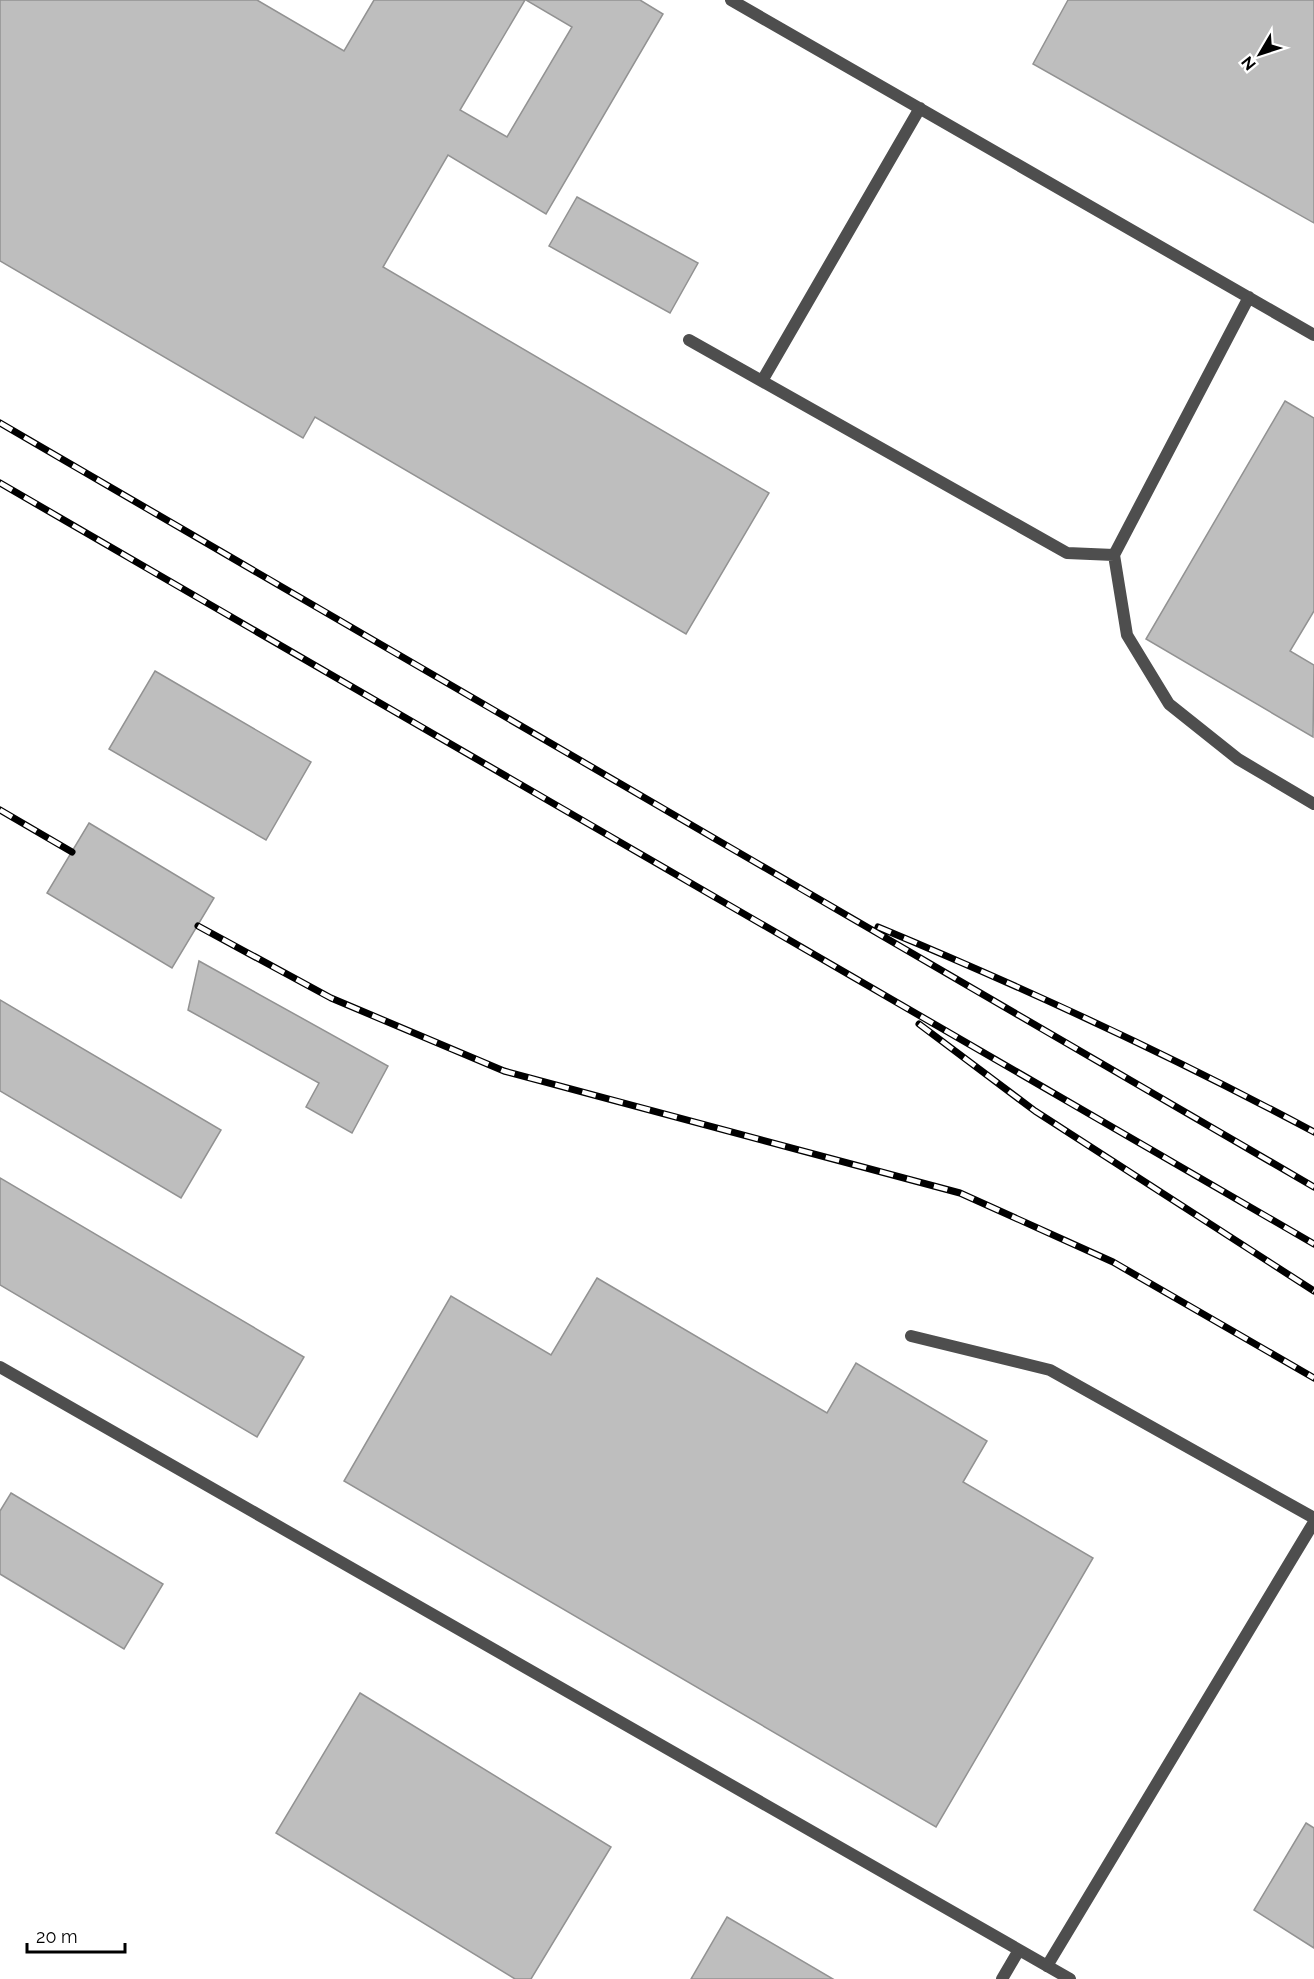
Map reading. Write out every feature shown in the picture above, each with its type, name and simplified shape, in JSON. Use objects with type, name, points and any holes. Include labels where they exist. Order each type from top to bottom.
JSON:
[{"type":"lane","points":[[731,0],[1314,334]]},
{"type":"lane","points":[[762,381],[920,108]]},
{"type":"lane","points":[[1249,297],[1114,555],[1127,635],[1169,704],[1238,759],[1314,804]]},
{"type":"lane","points":[[689,340],[1067,553],[1114,555]]},
{"type":"lane","points":[[911,1336],[1050,1370],[1314,1520],[1047,1966]]},
{"type":"lane","points":[[0,1367],[1070,1979]]},
{"type":"lane","points":[[1002,1979],[1019,1950]]},
{"type":"building","points":[[0,0],[257,0],[344,51],[374,0],[525,0],[460,110],[507,137],[572,27],[526,0],[640,0],[663,14],[546,214],[448,155],[383,267],[769,493],[686,634],[315,417],[303,438],[0,261]]},
{"type":"building","points":[[1068,0],[1314,0],[1314,223],[1033,64]]},
{"type":"building","points":[[577,197],[698,263],[670,313],[549,246]]},
{"type":"building","points":[[1285,401],[1314,418],[1314,611],[1290,651],[1314,665],[1313,737],[1146,639]]},
{"type":"building","points":[[155,671],[311,762],[266,840],[109,749]]},
{"type":"building","points":[[89,823],[214,898],[172,968],[47,893]]},
{"type":"building","points":[[199,961],[388,1066],[352,1133],[306,1107],[319,1083],[188,1010]]},
{"type":"building","points":[[0,1000],[221,1130],[181,1198],[0,1091]]},
{"type":"building","points":[[0,1178],[304,1357],[257,1437],[0,1285]]},
{"type":"building","points":[[597,1278],[827,1413],[856,1363],[987,1441],[963,1482],[1093,1558],[936,1827],[344,1481],[451,1296],[551,1355]]},
{"type":"building","points":[[11,1493],[163,1584],[124,1649],[0,1574],[0,1511]]},
{"type":"building","points":[[360,1693],[611,1847],[531,1979],[515,1979],[276,1833]]},
{"type":"building","points":[[1306,1823],[1314,1828],[1314,1948],[1254,1910]]},
{"type":"building","points":[[727,1917],[833,1979],[691,1979]]},
{"type":"railway","points":[[0,423],[1314,1187]]},
{"type":"railway","points":[[0,483],[1314,1244]]},
{"type":"railway","points":[[0,810],[72,852]]},
{"type":"railway","points":[[198,926],[331,998],[504,1071],[960,1193],[1113,1262],[1314,1378]]},
{"type":"railway","points":[[878,927],[1099,1024],[1314,1132]]},
{"type":"railway","points":[[919,1024],[1035,1111],[1314,1291]]}]
